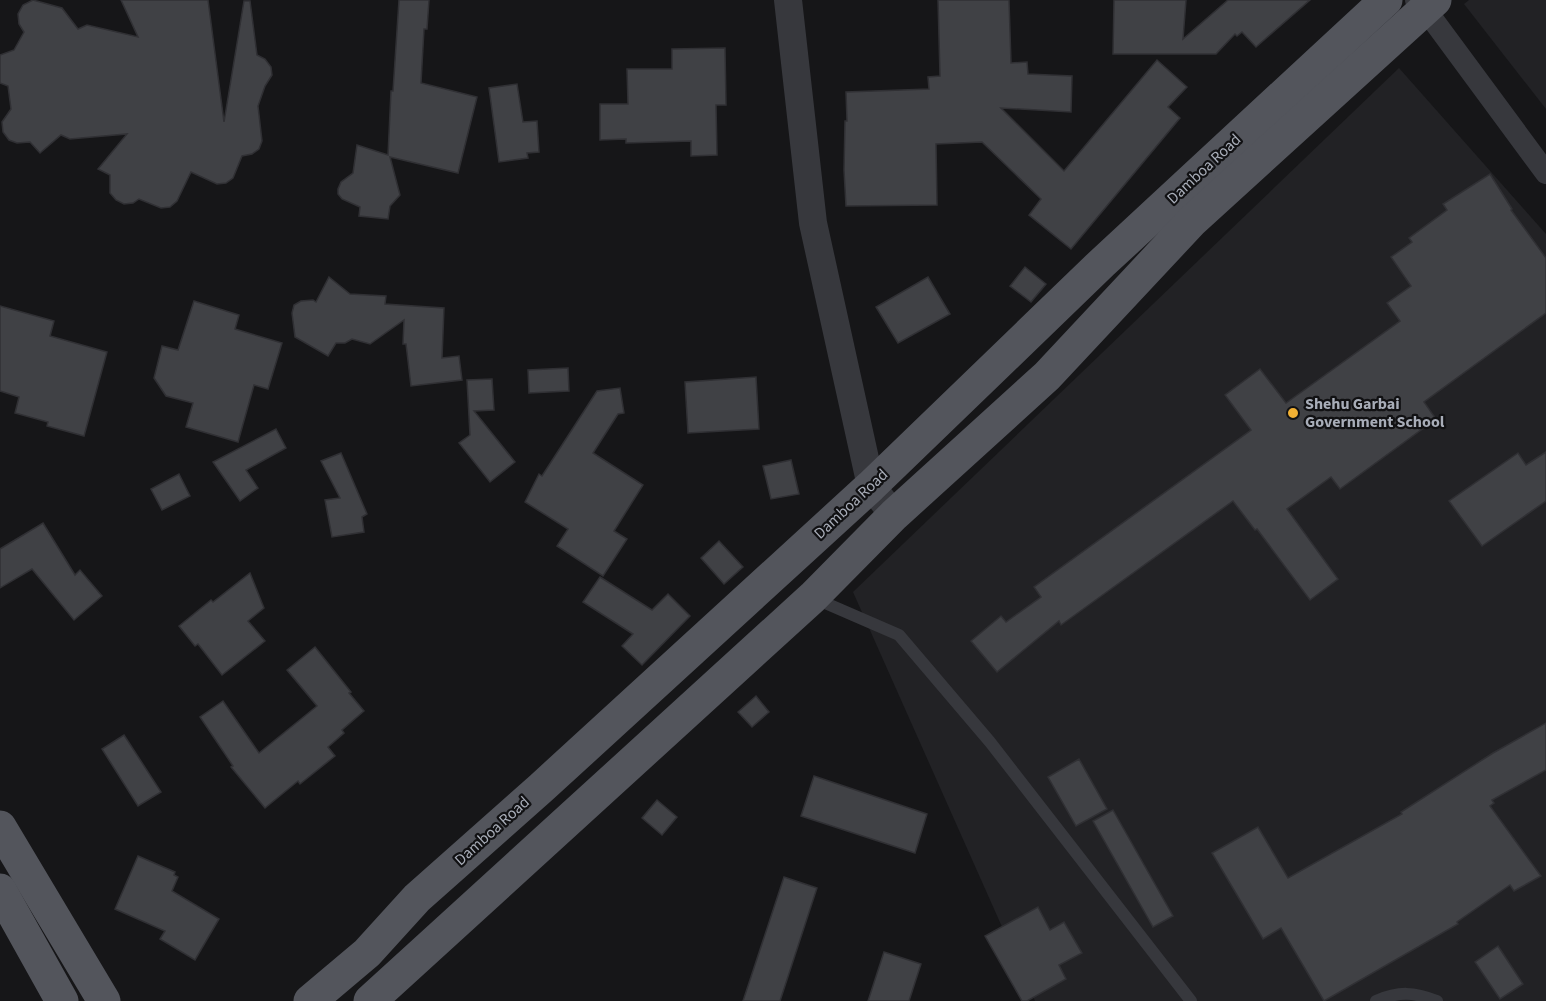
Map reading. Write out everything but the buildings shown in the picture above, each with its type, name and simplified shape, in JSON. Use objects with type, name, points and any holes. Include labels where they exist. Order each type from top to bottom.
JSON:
[{"type":"main road","name":"Damboa Road","points":[[310,1001],[367,952],[417,898],[541,788],[871,486],[1102,263],[1386,0]]},
{"type":"main road","name":"Damboa Road","points":[[370,1001],[813,597],[894,515],[1047,376],[1192,221],[1426,3]]},
{"type":"main road","points":[[0,827],[104,1001]]},
{"type":"main road","points":[[0,890],[62,1001]]},
{"type":"street","points":[[788,0],[813,223],[871,486],[894,515]]},
{"type":"street","points":[[1426,3],[1546,173]]},
{"type":"lane","points":[[813,597],[899,635],[990,742],[1191,1001]]},
{"type":"lane","points":[[1376,1001],[1390,995],[1418,993],[1437,1001]]},
{"type":"shaded area","points":[[1469,0],[1546,0],[1546,109],[1464,4]]},
{"type":"shaded area","name":"Shehu Garbai Government School","points":[[1399,68],[1546,234],[1546,1001],[1035,1001],[853,592]]},
{"type":"place","name":"Shehu Garbai Government School","points":[[1293,413]]}]
